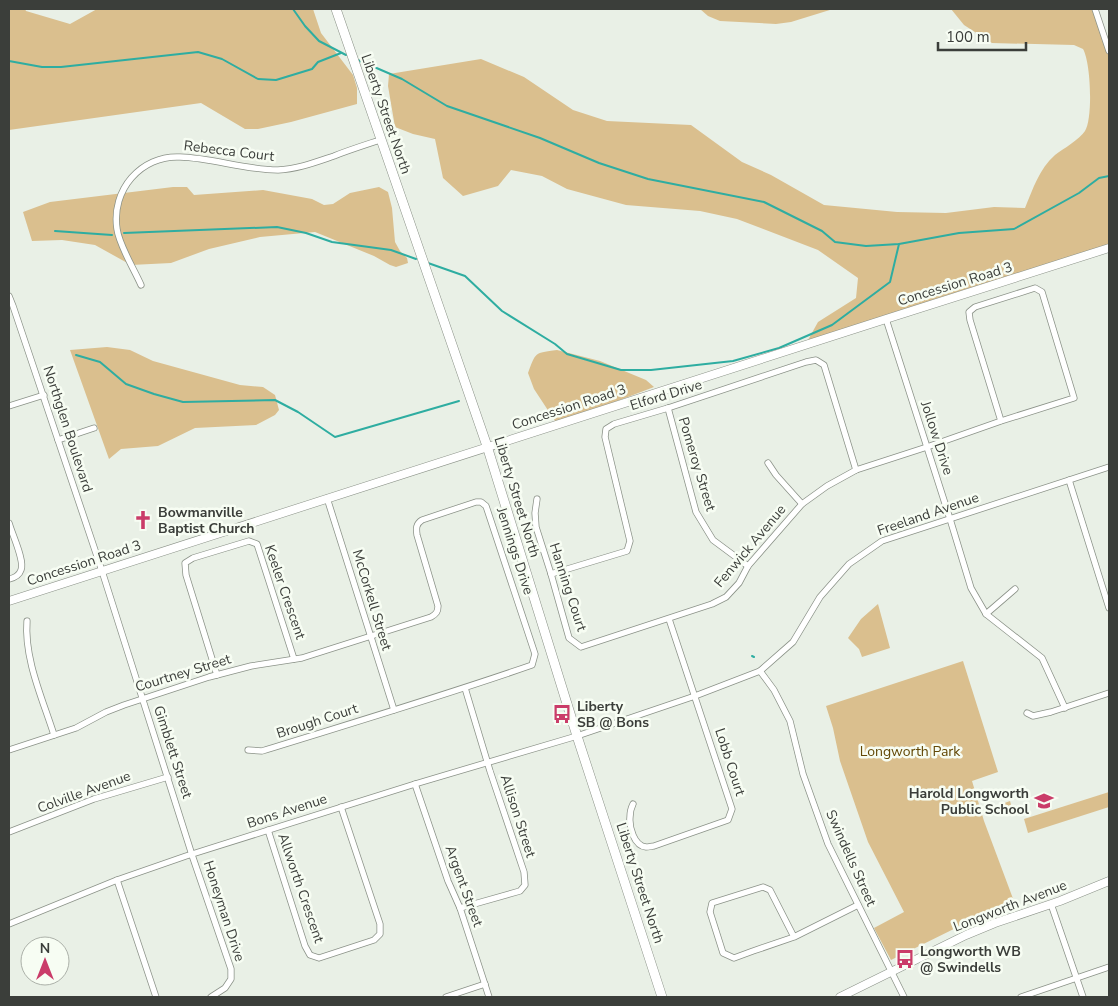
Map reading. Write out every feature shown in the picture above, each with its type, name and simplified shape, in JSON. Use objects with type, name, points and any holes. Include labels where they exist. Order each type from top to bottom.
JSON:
[{"type":"main road","name":"Liberty Street North","points":[[336,9],[487,446],[577,736],[662,997]]},
{"type":"street","points":[[1095,9],[1109,51]]},
{"type":"street","name":"Rebecca Court","points":[[141,285],[121,243],[117,230],[117,214],[118,201],[123,190],[129,180],[144,166],[159,159],[179,156],[254,168],[288,169],[307,165],[380,140]]},
{"type":"street","name":"Concession Road 3","points":[[9,601],[487,446],[1109,248]]},
{"type":"street","name":"Fenwick Avenue","points":[[669,619],[726,597],[739,583],[748,566],[802,504],[827,486],[856,470],[1074,398],[1042,292],[1035,288],[975,307],[969,312],[1001,421]]},
{"type":"street","name":"Northglen Boulevard","points":[[9,296],[102,571]]},
{"type":"street","name":"Jollow Drive","points":[[886,318],[971,588],[986,614],[1042,658],[1065,708]]},
{"type":"street","name":"Elford Drive","points":[[551,574],[628,551],[630,541],[605,437],[606,429],[614,424],[816,360],[824,365],[856,470]]},
{"type":"street","points":[[9,406],[44,395]]},
{"type":"street","name":"Pomeroy Street","points":[[668,408],[696,512],[713,540],[748,566]]},
{"type":"street","points":[[58,440],[94,428]]},
{"type":"street","points":[[768,463],[776,475],[802,504]]},
{"type":"street","name":"Freeland Avenue","points":[[577,736],[760,671],[793,642],[820,596],[848,564],[882,541],[1109,466]]},
{"type":"street","points":[[1069,480],[1109,608]]},
{"type":"street","name":"McCorkell Street","points":[[327,498],[394,710]]},
{"type":"street","name":"Hanning Court","points":[[536,499],[536,527],[569,638],[581,647],[669,619]]},
{"type":"street","name":"Jennings Drive","points":[[370,637],[431,617],[438,610],[438,601],[417,535],[416,526],[418,522],[476,502],[484,504],[488,508],[535,654],[532,665],[394,710]]},
{"type":"street","points":[[9,524],[22,568],[20,573],[9,579]]},
{"type":"street","name":"Keeler Crescent","points":[[217,675],[186,575],[185,564],[193,558],[249,541],[257,544],[294,659]]},
{"type":"street","name":"Gimblett Street","points":[[102,571],[192,855]]},
{"type":"street","points":[[986,614],[1015,588]]},
{"type":"street","points":[[669,619],[694,696]]},
{"type":"street","points":[[27,621],[26,631],[32,666],[54,735]]},
{"type":"street","name":"Courtney Street","points":[[9,750],[76,728],[114,708],[143,698],[217,675],[251,666],[294,659],[370,637]]},
{"type":"street","name":"Swindells Street","points":[[760,671],[774,690],[790,721],[803,774],[823,833],[904,997]]},
{"type":"street","name":"Allison Street","points":[[460,908],[520,890],[524,884],[524,872],[465,688]]},
{"type":"street","points":[[1027,713],[1033,716],[1051,712],[1109,693]]},
{"type":"street","name":"Lobb Court","points":[[632,804],[630,815],[633,834],[640,845],[646,847],[654,846],[728,820],[732,809],[694,696]]},
{"type":"street","name":"Brough Court","points":[[248,750],[262,751],[394,710]]},
{"type":"street","name":"Bons Avenue","points":[[9,924],[117,880],[192,855],[415,784],[577,736]]},
{"type":"street","name":"Colville Avenue","points":[[9,832],[94,800],[168,777]]},
{"type":"street","name":"Argent Street","points":[[415,784],[448,881],[460,908],[489,997]]},
{"type":"street","name":"Allworth Crescent","points":[[268,830],[304,946],[310,955],[320,958],[374,940],[380,934],[380,924],[341,807]]},
{"type":"street","name":"Honeyman Drive","points":[[192,855],[231,969],[231,979],[225,988],[212,997]]},
{"type":"street","points":[[117,880],[156,997]]},
{"type":"street","name":"Longworth Avenue","points":[[840,997],[966,934],[1109,881]]},
{"type":"street","points":[[794,937],[770,890],[763,887],[712,903],[710,912],[722,953],[734,958],[794,937],[858,904]]},
{"type":"street","points":[[1051,904],[1083,997]]},
{"type":"street","points":[[1021,997],[1109,967]]},
{"type":"street","points":[[446,997],[486,984]]},
{"type":"green space","points":[[9,9],[25,9],[26,11],[70,24],[97,9],[313,9],[321,33],[353,75],[357,88],[357,104],[258,129],[245,129],[201,103],[9,130]]},
{"type":"green space","points":[[700,9],[833,9],[791,22],[776,24],[720,21],[708,16]]},
{"type":"green space","points":[[951,9],[1093,9],[1109,50],[1109,246],[817,345],[808,340],[818,322],[856,298],[858,278],[818,250],[737,219],[700,211],[626,205],[567,189],[542,176],[511,170],[498,186],[463,196],[443,178],[435,139],[413,134],[395,127],[388,86],[389,74],[481,59],[524,77],[573,110],[607,121],[691,125],[742,162],[771,175],[824,205],[897,212],[946,213],[994,207],[1025,208],[1037,180],[1049,161],[1083,134],[1088,124],[1090,103],[1086,56],[1083,49],[1074,45],[992,43],[964,25]]},
{"type":"green space","points":[[173,187],[187,187],[194,195],[263,190],[312,199],[324,205],[333,204],[350,193],[379,187],[388,192],[392,208],[395,242],[407,258],[408,263],[396,267],[390,265],[374,256],[315,232],[260,237],[209,249],[171,263],[131,265],[95,245],[62,240],[32,241],[23,212],[50,202]]},
{"type":"green space","points":[[107,347],[130,350],[153,361],[240,385],[263,387],[275,395],[279,410],[275,415],[256,425],[195,428],[158,446],[121,449],[109,459],[70,350]]},
{"type":"green space","points":[[557,350],[600,361],[646,380],[654,387],[557,424],[534,389],[528,373],[537,355]]},
{"type":"green space","points":[[878,604],[890,648],[862,657],[859,649],[848,638],[861,619]]},
{"type":"green space","name":"Longworth Park","points":[[963,661],[998,772],[972,781],[984,821],[1015,904],[972,920],[891,960],[874,928],[904,912],[868,842],[840,761],[826,706]]},
{"type":"green space","points":[[1109,792],[1109,807],[1028,833],[1024,819]]},
{"type":"green space","points":[[1010,801],[1012,808],[997,814],[994,807]]},
{"type":"waterway","points":[[293,9],[319,41],[346,55]]},
{"type":"waterway","points":[[9,61],[42,67],[61,67],[198,52],[222,59],[258,79],[276,80],[312,69],[318,62],[341,53]]},
{"type":"waterway","points":[[358,60],[402,79],[447,106],[540,138],[599,163],[648,179],[764,202],[822,231],[835,242],[866,246],[899,244],[959,233],[1014,229],[1079,193],[1099,178],[1109,176]]},
{"type":"waterway","points":[[124,233],[277,227],[306,233],[332,242],[391,250],[416,259]]},
{"type":"waterway","points":[[55,231],[112,235]]},
{"type":"waterway","points":[[428,263],[465,276],[502,311],[555,344],[567,354],[621,370],[651,370],[733,361],[779,348],[832,325],[890,282],[899,244]]},
{"type":"waterway","points":[[76,355],[100,362],[126,384],[183,402],[275,400],[298,412],[335,437],[459,401]]},
{"type":"place","name":"Bowmanville Baptist Church","points":[[143,520]]},
{"type":"place","name":"Liberty SB @ Bons","points":[[562,714]]},
{"type":"place","name":"Harold Longworth Public School","points":[[1044,801]]},
{"type":"place","name":"Longworth WB @ Swindells","points":[[905,959]]}]
